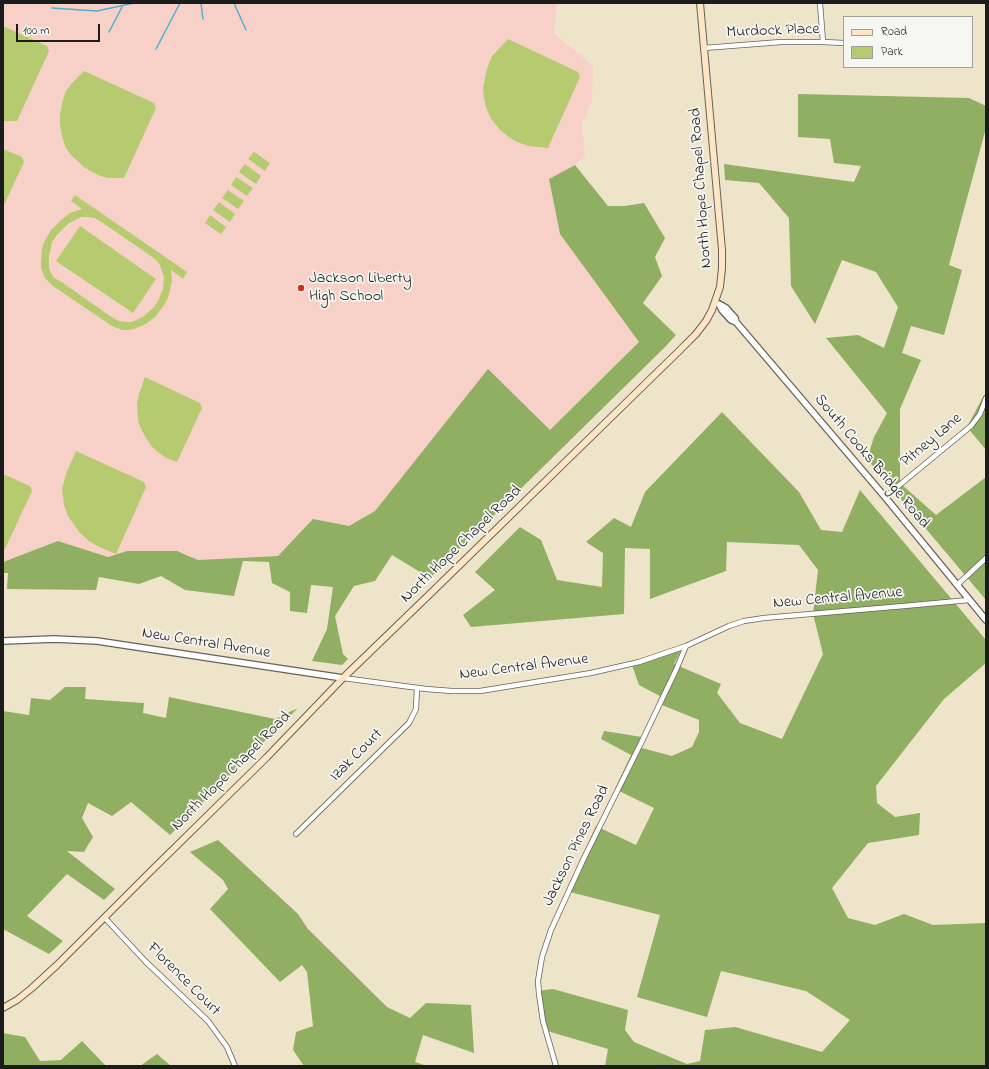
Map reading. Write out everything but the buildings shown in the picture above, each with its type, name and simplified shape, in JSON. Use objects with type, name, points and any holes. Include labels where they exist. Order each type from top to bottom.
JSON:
[{"type":"main road","name":"North Hope Chapel Road","points":[[3,1008],[17,1000],[32,988],[104,918],[267,757],[343,678],[679,351],[706,322],[712,310],[718,303],[722,250],[700,3]]},
{"type":"street","points":[[820,3],[823,42]]},
{"type":"street","name":"Murdock Place","points":[[704,48],[781,42],[843,43]]},
{"type":"street","name":"South Cooks Bridge Road","points":[[718,303],[726,315],[731,320],[736,322],[885,497],[986,620]]},
{"type":"street","name":"Pitney Lane","points":[[885,497],[971,426],[980,414],[986,398]]},
{"type":"street","points":[[957,585],[986,558]]},
{"type":"street","name":"New Central Avenue","points":[[3,641],[54,639],[97,641],[417,688],[452,691],[480,691],[591,674],[639,662],[686,646],[729,626],[744,621],[969,600]]},
{"type":"street","name":"Jackson Pines Road","points":[[556,1066],[543,1020],[538,994],[538,981],[542,957],[551,930],[584,858],[676,670],[686,646]]},
{"type":"street","name":"Izak Court","points":[[296,834],[409,723],[416,709],[417,688]]},
{"type":"street","name":"Florence Court","points":[[104,918],[145,961],[208,1021],[227,1047],[234,1066]]},
{"type":"shaded area","name":"Jackson Liberty High School","points":[[557,3],[554,33],[593,66],[592,101],[582,124],[585,155],[575,165],[549,180],[560,234],[639,342],[550,430],[488,370],[375,511],[349,526],[313,519],[278,556],[198,560],[177,551],[127,551],[108,557],[58,541],[3,562],[3,4]]},
{"type":"green space","points":[[3,26],[47,46],[49,51],[17,121],[3,121]]},
{"type":"green space","points":[[508,39],[578,72],[580,77],[548,148],[529,146],[517,142],[500,130],[492,120],[487,110],[483,88],[488,66],[492,56]]},
{"type":"green space","points":[[84,71],[154,103],[156,108],[124,178],[108,178],[100,176],[85,168],[71,155],[63,140],[60,114],[63,99],[66,91],[72,83]]},
{"type":"green space","points":[[798,94],[969,98],[986,106],[986,128],[949,265],[962,270],[944,335],[911,326],[902,353],[921,360],[900,409],[900,483],[936,515],[986,477],[986,600],[867,459],[874,437],[887,413],[826,338],[858,335],[884,348],[898,307],[876,272],[842,260],[815,324],[791,286],[789,218],[759,183],[725,180],[724,164],[854,182],[861,166],[834,163],[830,139],[798,137]]},
{"type":"green space","points":[[3,149],[22,157],[24,162],[3,207]]},
{"type":"green space","points":[[254,152],[270,163],[265,171],[248,159]]},
{"type":"green space","points":[[245,164],[261,176],[256,184],[239,172]]},
{"type":"green space","points":[[575,165],[608,206],[625,206],[644,203],[665,238],[655,257],[662,276],[643,303],[676,335],[430,578],[392,555],[375,581],[354,586],[335,616],[343,654],[348,659],[342,665],[312,661],[327,629],[333,587],[311,585],[307,613],[290,611],[290,592],[272,583],[269,562],[243,561],[234,596],[185,590],[161,576],[139,584],[99,577],[96,590],[7,589],[8,573],[3,573],[3,562],[58,541],[108,557],[127,551],[177,551],[198,560],[278,556],[313,519],[349,526],[375,511],[488,369],[550,430],[639,342],[560,234],[549,179]]},
{"type":"green space","points":[[236,177],[253,188],[247,196],[231,185]]},
{"type":"green space","points":[[228,190],[244,201],[238,209],[222,198]]},
{"type":"green space","points":[[75,195],[187,272],[183,279],[171,270],[172,281],[167,300],[156,316],[146,324],[129,330],[122,330],[112,326],[53,286],[45,278],[41,268],[44,242],[51,230],[60,221],[70,213],[82,209],[71,201]],"holes":[[[81,217],[95,218],[100,221],[151,256],[160,265],[164,277],[163,289],[158,301],[144,316],[132,322],[119,321],[113,318],[54,278],[51,273],[49,268],[49,256],[52,242],[69,223]]]},
{"type":"green space","points":[[219,202],[235,214],[230,222],[213,210]]},
{"type":"green space","points":[[210,215],[226,227],[221,234],[205,223]]},
{"type":"green space","points":[[80,226],[156,279],[133,313],[56,261]]},
{"type":"green space","points":[[145,377],[200,403],[202,408],[177,462],[166,458],[151,446],[138,421],[137,403]]},
{"type":"green space","points":[[984,395],[986,395],[986,450],[967,427]]},
{"type":"green space","points":[[722,412],[799,492],[821,530],[842,532],[860,490],[986,640],[986,663],[944,699],[876,786],[877,803],[895,817],[920,813],[919,835],[868,843],[832,888],[848,918],[875,925],[904,914],[933,925],[986,923],[986,1066],[605,1066],[608,1049],[544,1030],[537,991],[553,989],[628,1010],[625,1030],[634,1042],[687,1064],[700,1061],[705,1030],[735,1027],[822,1052],[850,1020],[806,991],[721,971],[707,1017],[637,997],[660,915],[566,891],[596,826],[636,845],[654,808],[615,789],[631,755],[601,739],[604,731],[642,737],[638,747],[672,756],[692,747],[699,732],[699,720],[657,703],[660,696],[639,685],[632,665],[683,646],[674,664],[721,684],[717,693],[740,723],[782,739],[823,654],[813,614],[818,570],[799,545],[727,542],[726,571],[650,599],[650,549],[625,548],[624,614],[471,627],[463,615],[495,590],[475,572],[520,527],[541,540],[557,580],[602,587],[603,553],[586,542],[614,518],[631,527],[645,492]]},
{"type":"green space","points":[[76,451],[144,482],[146,487],[116,554],[89,541],[79,532],[68,516],[64,505],[62,489],[66,474]]},
{"type":"green space","points":[[3,474],[30,486],[32,491],[3,553]]},
{"type":"green space","points":[[65,687],[86,687],[85,699],[144,703],[143,713],[166,718],[169,697],[275,719],[298,708],[170,835],[131,802],[112,816],[88,803],[82,818],[93,837],[84,852],[67,851],[115,889],[104,900],[67,874],[27,916],[63,941],[49,954],[3,929],[3,711],[29,715],[31,698],[50,700]]},
{"type":"green space","points":[[218,840],[298,914],[308,929],[387,1007],[410,1018],[426,1003],[471,1005],[474,1053],[423,1035],[415,1062],[427,1066],[304,1066],[293,1050],[296,1032],[313,1026],[307,972],[302,965],[280,982],[210,909],[228,889],[223,880],[190,852]]},
{"type":"green space","points":[[3,1033],[25,1037],[40,1061],[61,1060],[82,1041],[106,1066],[3,1066]]},
{"type":"green space","points":[[157,1054],[171,1066],[140,1066]]},
{"type":"waterway","points":[[52,8],[97,11],[134,3]]},
{"type":"waterway","points":[[156,49],[180,3]]},
{"type":"waterway","points":[[201,3],[203,19]]},
{"type":"waterway","points":[[234,3],[246,30]]},
{"type":"waterway","points":[[109,32],[122,7]]},
{"type":"place","name":"Jackson Liberty High School","points":[[301,288]]}]
